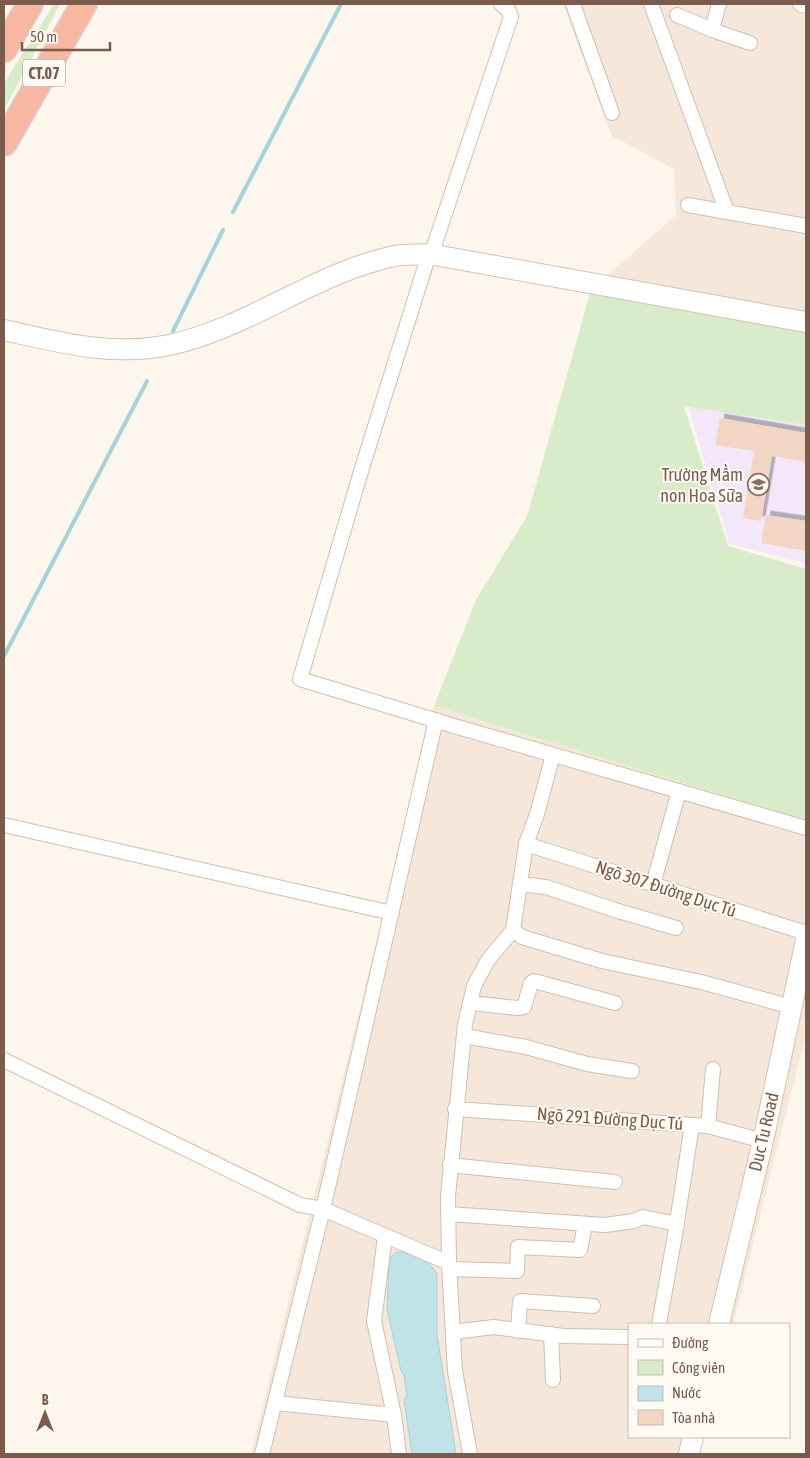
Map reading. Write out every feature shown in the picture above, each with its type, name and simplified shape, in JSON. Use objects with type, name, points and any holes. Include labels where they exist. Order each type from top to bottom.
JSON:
[{"type":"highway","name":"CT.07","points":[[4,50],[30,4]]},
{"type":"highway","name":"CT.07","points":[[4,142],[84,4]]},
{"type":"street","points":[[501,4],[509,10],[511,17],[430,255],[362,468],[300,679],[806,828]]},
{"type":"street","points":[[573,4],[612,113]]},
{"type":"street","points":[[651,4],[727,212]]},
{"type":"street","points":[[712,30],[720,4]]},
{"type":"street","points":[[800,4],[806,6]]},
{"type":"street","points":[[677,15],[750,43]]},
{"type":"street","points":[[688,205],[806,226]]},
{"type":"street","points":[[4,330],[94,349],[167,345],[192,339],[235,324],[311,287],[365,264],[397,256],[430,255],[806,322]]},
{"type":"street","points":[[262,1454],[323,1209],[436,720]]},
{"type":"street","points":[[470,1454],[455,1371],[449,1266],[448,1214],[455,1109],[464,1036],[474,986],[488,960],[513,930],[526,844],[537,814],[553,755]]},
{"type":"street","points":[[653,885],[679,791]]},
{"type":"street","points":[[4,825],[392,913]]},
{"type":"street","name":"Ngõ 307 Đường Dục Tú","points":[[526,844],[806,933]]},
{"type":"street","points":[[520,884],[555,890],[676,928]]},
{"type":"street","points":[[513,930],[522,937],[602,962],[701,982],[792,1007]]},
{"type":"street","name":"Duc Tu Road","points":[[720,1323],[763,1141],[806,940]]},
{"type":"street","points":[[470,1002],[518,1008],[524,1007],[531,983],[534,981],[615,1004]]},
{"type":"street","points":[[464,1036],[526,1047],[587,1064],[632,1071]]},
{"type":"street","points":[[4,1060],[300,1205],[323,1209],[449,1266],[517,1271],[518,1247],[580,1250],[585,1224]]},
{"type":"street","points":[[708,1126],[713,1069]]},
{"type":"street","name":"Ngõ 291 Đường Dục Tú","points":[[455,1109],[708,1126],[763,1141]]},
{"type":"street","points":[[659,1323],[692,1125]]},
{"type":"street","points":[[450,1165],[615,1182]]},
{"type":"street","points":[[448,1214],[605,1225],[622,1223],[643,1217],[677,1224]]},
{"type":"street","points":[[385,1237],[374,1321],[394,1415],[399,1454]]},
{"type":"street","points":[[518,1331],[520,1302],[592,1306]]},
{"type":"street","points":[[453,1332],[494,1328],[551,1334],[628,1337]]},
{"type":"street","points":[[551,1334],[553,1380]]},
{"type":"street","points":[[275,1403],[394,1415]]},
{"type":"street","points":[[688,1454],[693,1438]]},
{"type":"shaded area","points":[[563,4],[806,4],[806,333],[591,290],[676,215],[674,169],[612,136]]},
{"type":"shaded area","name":"Trường Mầm non Hoa Sữa","points":[[688,405],[806,425],[806,563],[729,544]]},
{"type":"shaded area","points":[[434,706],[806,821],[806,1034],[733,1323],[628,1323],[628,1438],[704,1438],[700,1454],[251,1454]]},
{"type":"green space","points":[[54,4],[60,4],[4,110],[4,83]]},
{"type":"green space","points":[[591,290],[806,333],[806,425],[684,406],[728,546],[806,569],[806,821],[434,706],[476,600],[527,516]]},
{"type":"water","points":[[397,1252],[408,1254],[426,1262],[435,1270],[437,1275],[437,1335],[456,1454],[412,1454],[404,1400],[407,1396],[404,1376],[401,1371],[387,1309],[389,1262]]},
{"type":"building","points":[[720,418],[806,433],[806,462],[772,456],[761,521],[743,518],[754,451],[715,445]]},
{"type":"building","points":[[766,515],[806,521],[806,551],[761,543]]},
{"type":"waterway","points":[[233,212],[341,4]]},
{"type":"waterway","points":[[173,331],[223,230]]},
{"type":"waterway","points":[[4,656],[147,381]]},
{"type":"place","name":"Trường Mầm non Hoa Sữa","points":[[759,485]]}]
